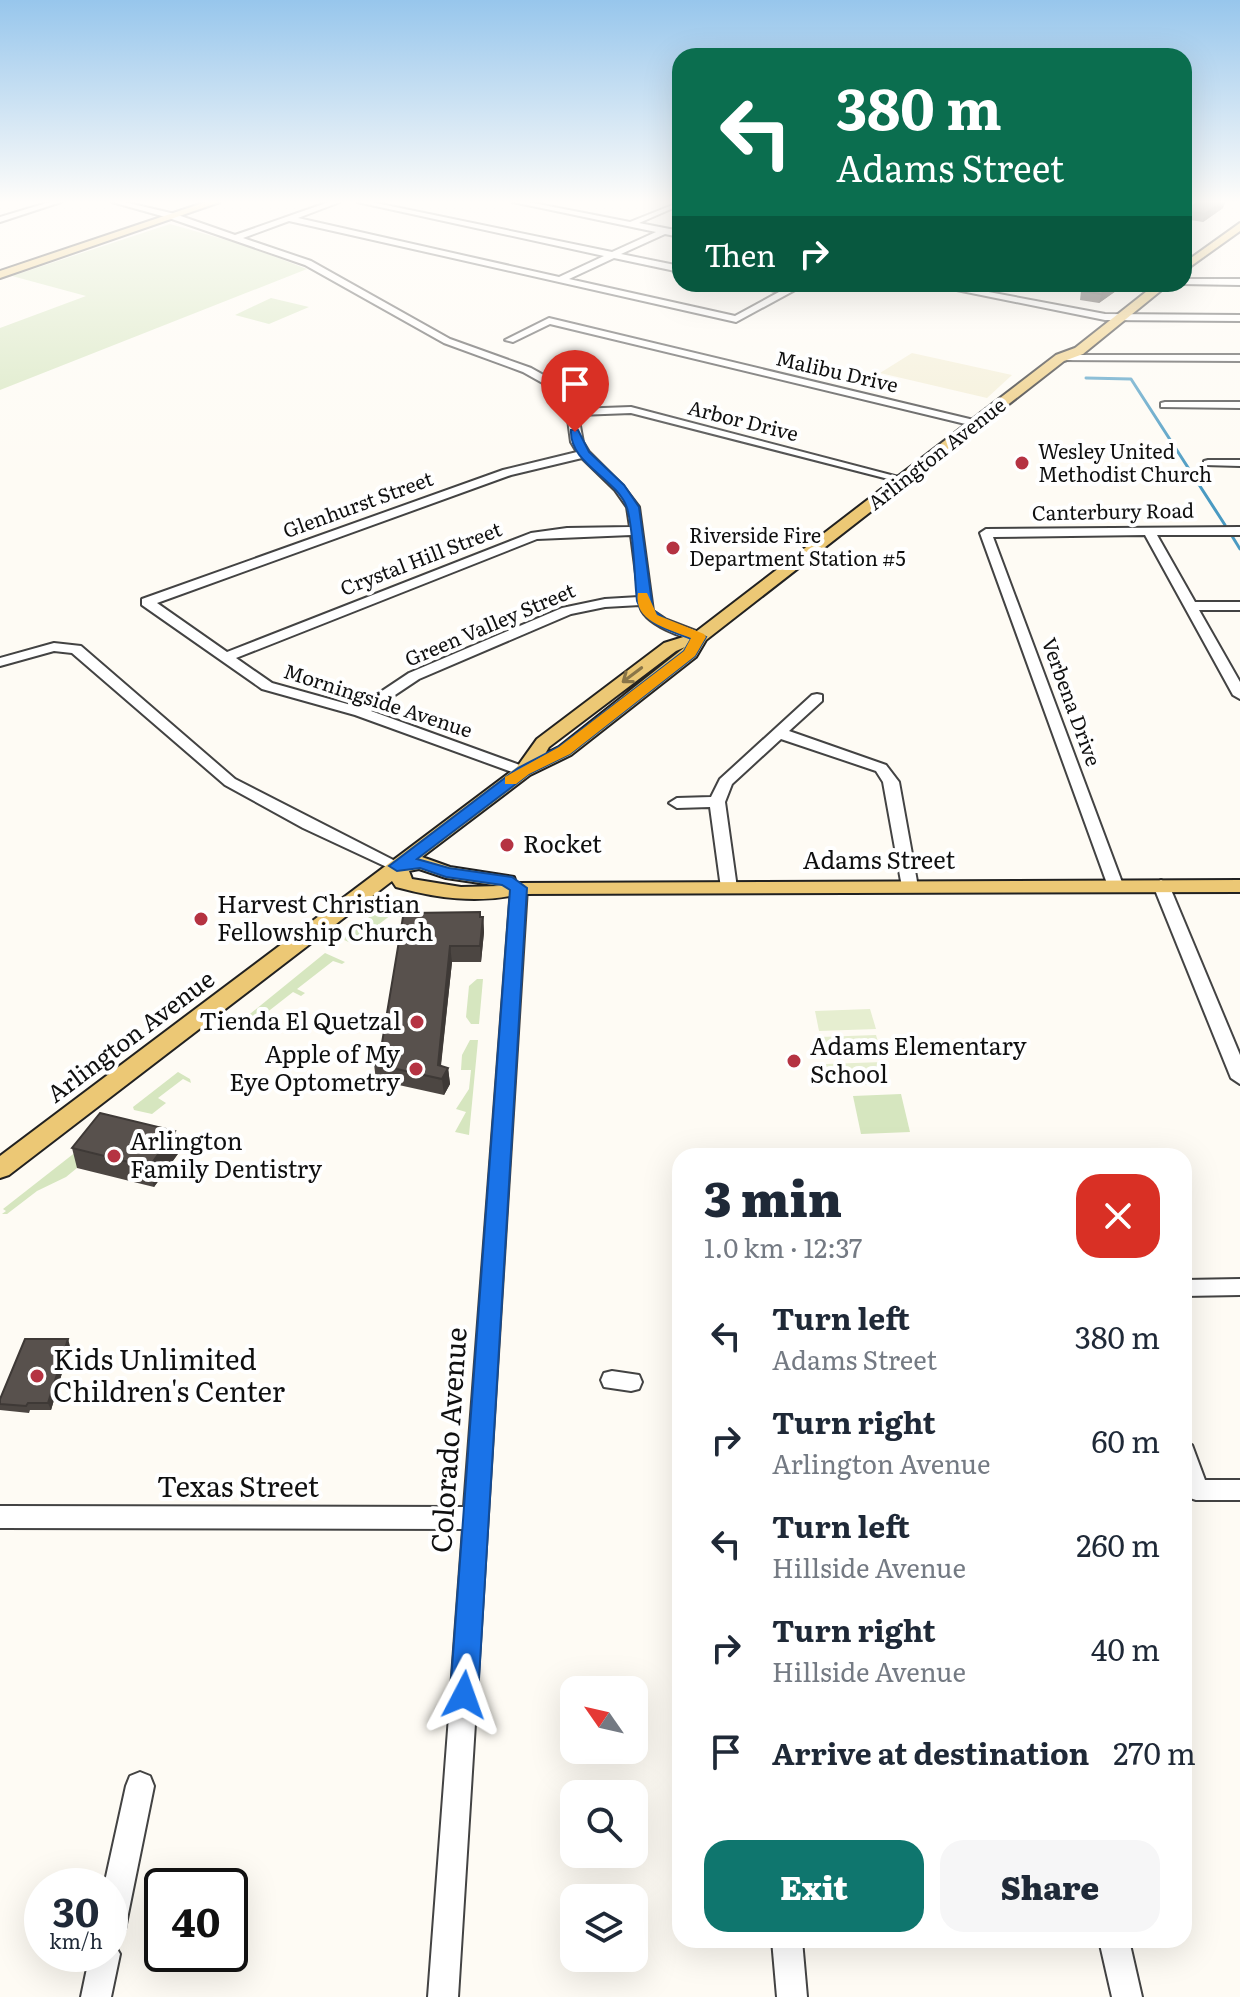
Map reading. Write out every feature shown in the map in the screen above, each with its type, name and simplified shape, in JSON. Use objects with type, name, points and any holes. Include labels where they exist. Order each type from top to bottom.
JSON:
[{"type":"main road","name":"Arlington Avenue","points":[[1060,358],[1063,348],[1133,295]]},
{"type":"main road","name":"Arlington Avenue","points":[[0,1169],[523,771],[565,751],[690,653],[699,637],[1060,358],[1079,351],[1149,295]]},
{"type":"main road","name":"Adams Street","points":[[397,866],[403,883],[434,891],[483,892],[519,888],[1240,886]]},
{"type":"street","points":[[367,295],[447,341],[537,375],[562,394],[572,412],[577,442],[584,454],[633,507],[643,601],[652,617],[699,637]]},
{"type":"street","points":[[628,295],[736,319],[780,295]]},
{"type":"street","points":[[991,295],[1105,317],[1240,318]]},
{"type":"street","name":"Malibu Drive","points":[[510,340],[549,321],[978,424]]},
{"type":"street","points":[[1060,358],[1240,358]]},
{"type":"street","points":[[1165,405],[1240,405]]},
{"type":"street","name":"Arbor Drive","points":[[572,412],[631,410],[904,480]]},
{"type":"street","name":"Glenhurst Street","points":[[147,602],[507,472],[584,454]]},
{"type":"street","points":[[1208,463],[1240,463]]},
{"type":"street","name":"Crystal Hill Street","points":[[227,657],[535,536],[567,532],[637,531]]},
{"type":"street","points":[[1149,531],[1240,695]]},
{"type":"street","name":"Canterbury Road","points":[[986,533],[1240,531]]},
{"type":"street","name":"Verbena Drive","points":[[986,533],[1115,885]]},
{"type":"street","name":"Green Valley Street","points":[[360,712],[414,676],[567,611],[605,603],[643,601]]},
{"type":"street","name":"Morningside Avenue","points":[[147,602],[267,686],[360,712],[523,771]]},
{"type":"street","points":[[1191,606],[1240,606]]},
{"type":"street","points":[[0,662],[54,647],[76,649],[230,782],[295,818],[397,866]]},
{"type":"street","points":[[729,888],[717,802],[725,782],[817,698]]},
{"type":"street","points":[[779,733],[881,768],[891,782],[910,887]]},
{"type":"street","points":[[677,803],[717,802]]},
{"type":"street","points":[[1161,885],[1240,1078]]},
{"type":"street","name":"Colorado Avenue","points":[[443,1997],[519,888]]},
{"type":"street","points":[[1192,1288],[1240,1287]]},
{"type":"street","points":[[1192,1477],[1196,1490],[1240,1490]]},
{"type":"street","name":"Texas Street","points":[[0,1517],[476,1518]]},
{"type":"street","points":[[123,1868],[140,1786]]},
{"type":"street","points":[[788,1948],[792,1997]]},
{"type":"street","points":[[1116,1948],[1127,1997]]},
{"type":"street","points":[[96,1997],[101,1972]]},
{"type":"shaded area","points":[[912,353],[1012,375],[987,398],[880,373]]},
{"type":"green space","points":[[83,295],[241,295],[0,390],[0,328],[86,296]]},
{"type":"green space","points":[[271,298],[309,307],[269,324],[235,315]]},
{"type":"green space","points":[[404,905],[402,917],[391,915],[353,944],[342,939],[378,910]]},
{"type":"green space","points":[[325,953],[345,962],[333,961],[297,989],[305,993],[301,996],[293,992],[247,1028],[255,1032],[247,1034],[234,1027]]},
{"type":"green space","points":[[477,979],[483,979],[479,1024],[471,1024],[466,1017],[469,986]]},
{"type":"green space","points":[[870,1009],[876,1029],[819,1031],[815,1011]]},
{"type":"green space","points":[[876,1035],[882,1056],[824,1058],[820,1037]]},
{"type":"green space","points":[[470,1040],[478,1040],[469,1135],[455,1132],[466,1112],[456,1109],[469,1089],[471,1070],[461,1070],[462,1055]]},
{"type":"green space","points":[[883,1062],[889,1084],[830,1086],[826,1064]]},
{"type":"green space","points":[[178,1072],[190,1079],[191,1083],[183,1079],[158,1098],[166,1103],[152,1114],[134,1110],[133,1107]]},
{"type":"green space","points":[[901,1094],[910,1132],[861,1134],[853,1096]]},
{"type":"green space","points":[[95,1137],[77,1168],[37,1191],[7,1214],[2,1214],[6,1211],[3,1209]]},
{"type":"building","points":[[480,912],[480,917],[483,917],[480,946],[450,946],[438,1065],[448,1068],[442,1079],[374,1064],[380,1055],[403,917],[410,913]]},
{"type":"building","points":[[100,1113],[175,1131],[149,1167],[72,1148]]},
{"type":"building","name":"Kids Unlimited Children's Center","points":[[25,1339],[68,1339],[48,1403],[28,1403],[26,1406],[0,1404],[0,1399]]},
{"type":"waterway","points":[[1086,378],[1131,379],[1225,525]]},
{"type":"waterway","points":[[1232,536],[1240,549]]},
{"type":"slow traffic","points":[[510,781],[523,771],[565,751],[690,653],[699,637],[652,617],[647,612],[643,596]]},
{"type":"place","name":"Wesley United Methodist Church","points":[[1022,463]]},
{"type":"place","name":"Riverside Fire Department Station #5","points":[[673,548]]},
{"type":"place","name":"Rocket","points":[[507,845]]},
{"type":"place","name":"Harvest Christian Fellowship Church","points":[[201,919]]},
{"type":"place","name":"Tienda El Quetzal","points":[[417,1022]]},
{"type":"place","name":"Adams Elementary School","points":[[794,1061]]},
{"type":"place","name":"Apple of My Eye Optometry","points":[[416,1069]]},
{"type":"place","name":"Arlington Family Dentistry","points":[[114,1156]]},
{"type":"place","name":"Kids Unlimited Children's Center","points":[[37,1376]]},
{"type":"route","points":[[464,1695],[519,888],[506,881],[446,872],[421,863],[397,866],[523,771],[565,751],[690,653],[699,637],[660,622],[647,612],[643,601],[633,507],[619,488],[584,454],[575,432]]}]
